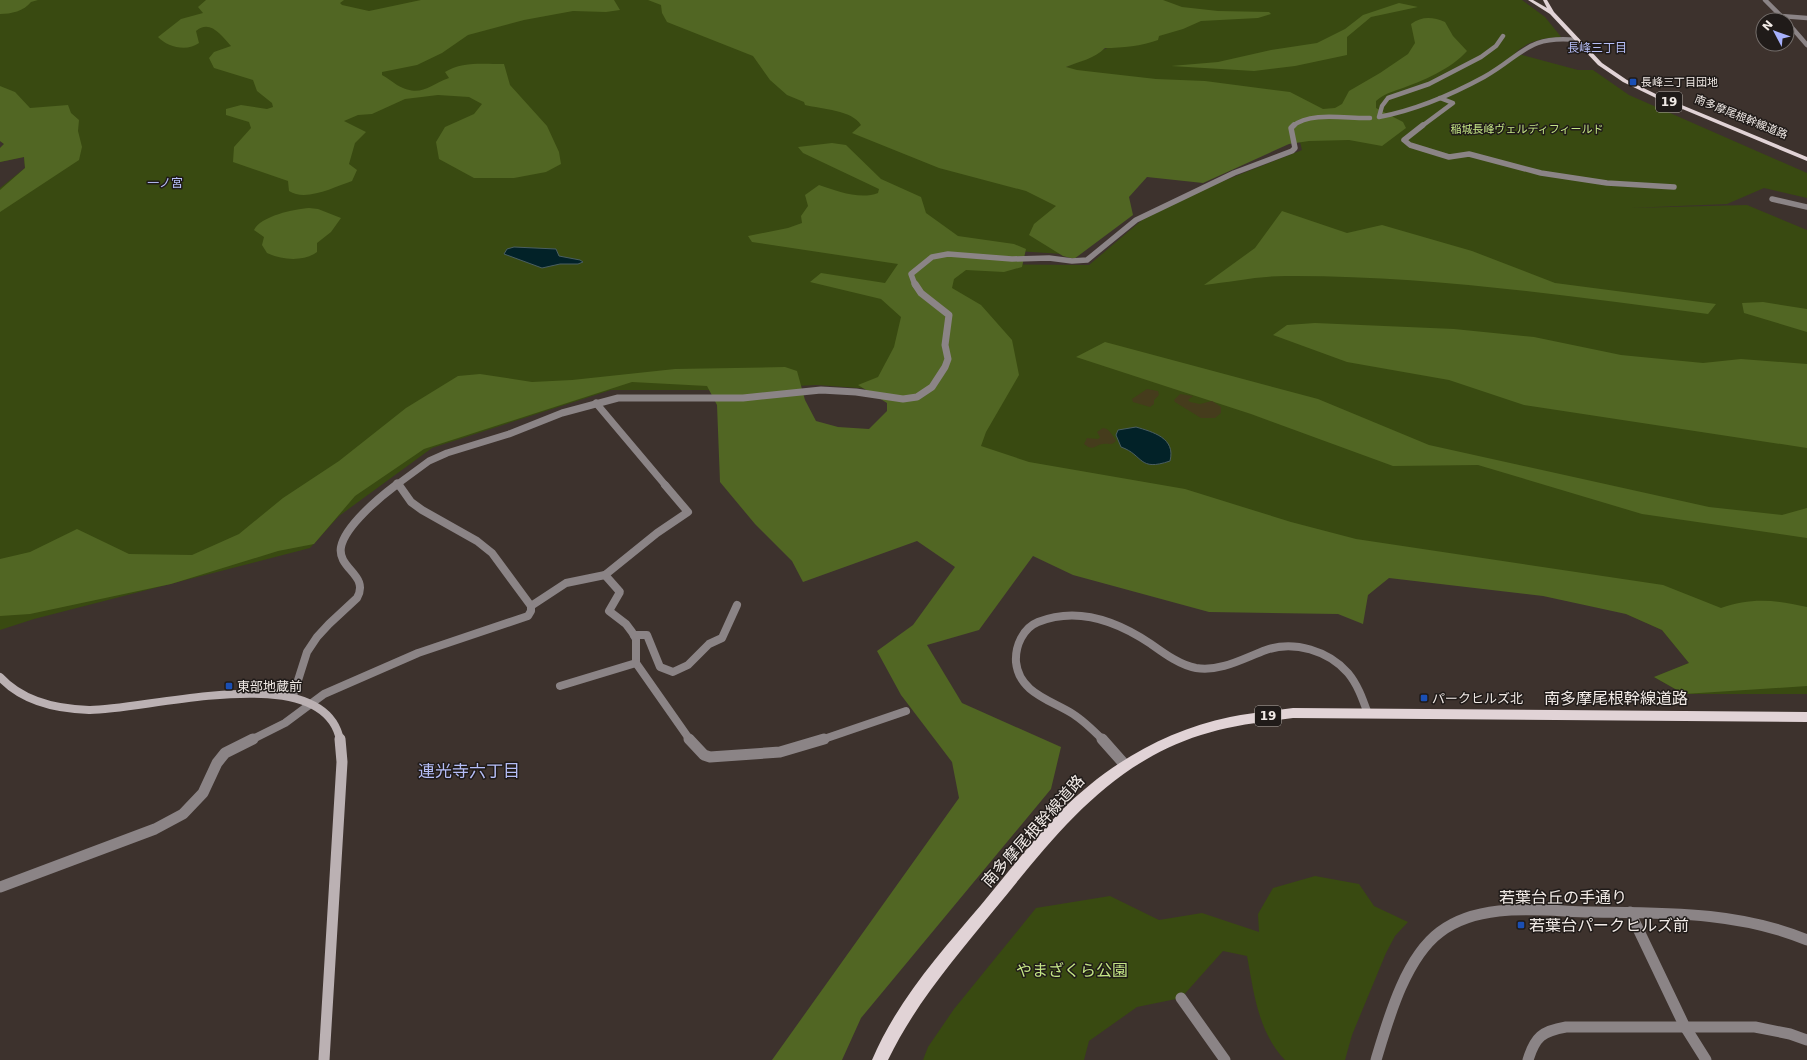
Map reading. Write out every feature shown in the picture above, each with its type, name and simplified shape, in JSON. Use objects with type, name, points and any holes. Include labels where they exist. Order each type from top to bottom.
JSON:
[{"type":"main road","name":"南多摩尾根幹線道路","points":[[1530,0],[1552,13]]},
{"type":"main road","name":"南多摩尾根幹線道路","points":[[1545,0],[1552,13],[1604,68],[1638,88],[1807,159]]},
{"type":"main road","points":[[0,677],[15,690],[36,701],[58,708],[101,710],[220,695],[260,693],[293,696],[311,702],[327,714],[334,722],[339,731],[342,762],[324,1060]]},
{"type":"main road","name":"南多摩尾根幹線道路","points":[[880,1060],[914,997],[936,967],[1074,806],[1125,765],[1175,739],[1222,723],[1293,713],[1807,717]]},
{"type":"street","points":[[1765,0],[1777,12]]},
{"type":"street","points":[[1795,17],[1807,18]]},
{"type":"street","points":[[1795,31],[1807,45]]},
{"type":"street","points":[[1503,36],[1496,46],[1481,57],[1429,84],[1388,98],[1382,106],[1379,117],[1403,112],[1440,98],[1485,76],[1525,49],[1540,41],[1555,39],[1577,40]]},
{"type":"street","points":[[1440,98],[1453,103],[1404,140],[1410,145],[1449,157],[1469,154],[1541,173],[1607,183],[1674,187]]},
{"type":"street","points":[[293,696],[307,652],[317,637],[357,598],[361,590],[361,584],[342,558],[341,547],[345,538],[363,513],[397,483],[419,467],[442,455],[509,434],[562,413],[596,403],[627,397],[685,399],[743,398],[821,390],[856,392],[903,399],[917,397],[932,387],[945,367],[948,359],[944,345],[949,315],[944,308],[920,292],[913,284],[911,274],[932,257],[948,254],[1012,259],[1049,258],[1072,261],[1087,260],[1136,220],[1234,173],[1292,151],[1295,148],[1292,128],[1301,120],[1313,118],[1370,118]]},
{"type":"street","points":[[1772,199],[1807,207]]},
{"type":"street","points":[[531,606],[573,580],[605,575],[657,533],[688,512],[596,403]]},
{"type":"street","points":[[0,887],[155,829],[183,814],[203,793],[217,763],[225,753],[285,722],[324,694],[418,653],[528,616],[531,612],[531,606],[492,553],[472,538],[422,510],[411,502],[397,483]]},
{"type":"street","points":[[605,575],[620,592],[610,611],[626,624],[634,635],[636,639],[636,663],[691,742],[704,755],[710,756],[780,752],[906,711]]},
{"type":"street","points":[[634,635],[647,635],[660,667],[673,672],[688,665],[709,644],[722,638],[737,604]]},
{"type":"street","points":[[1125,765],[1091,728],[1079,718],[1031,690],[1020,678],[1016,662],[1017,649],[1022,636],[1032,625],[1047,617],[1059,615],[1085,615],[1124,628],[1181,663],[1196,668],[1224,667],[1270,648],[1284,646],[1303,647],[1331,659],[1345,670],[1355,683],[1368,714]]},
{"type":"street","points":[[560,686],[636,663]]},
{"type":"street","name":"若葉台丘の手通り","points":[[1376,1060],[1391,1016],[1422,950],[1440,932],[1463,920],[1489,913],[1524,910],[1702,915],[1726,917],[1776,928],[1807,940]]},
{"type":"street","points":[[1630,912],[1684,1026],[1706,1060]]},
{"type":"street","points":[[1181,998],[1225,1060]]},
{"type":"street","points":[[1528,1060],[1532,1045],[1544,1032],[1555,1028],[1684,1026],[1755,1027],[1784,1032],[1807,1040]]},
{"type":"green space","points":[[0,0],[679,0],[1106,191],[1063,254],[955,247],[923,319],[872,389],[817,385],[717,390],[611,390],[432,448],[339,516],[310,548],[34,619],[0,630],[0,188],[25,168],[24,157],[0,162],[0,148],[4,144],[0,141]]},
{"type":"green space","points":[[0,0],[38,0],[31,2],[25,8],[17,11],[0,14]]},
{"type":"green space","points":[[206,0],[344,0],[340,3],[342,5],[369,11],[421,0],[614,0],[620,10],[606,12],[573,11],[524,20],[468,35],[442,53],[417,65],[382,72],[382,75],[397,85],[412,91],[418,91],[449,78],[445,72],[452,68],[474,64],[504,64],[510,85],[547,126],[559,152],[561,164],[546,172],[514,178],[474,178],[439,159],[436,142],[445,127],[474,114],[482,104],[469,97],[438,95],[405,99],[372,114],[358,115],[344,121],[366,132],[355,143],[349,164],[357,170],[352,181],[329,190],[303,195],[289,191],[288,181],[233,162],[234,147],[251,128],[249,122],[226,115],[226,109],[241,105],[267,109],[273,107],[272,103],[257,91],[253,80],[214,68],[209,58],[214,52],[231,46],[223,37],[211,28],[201,28],[196,31],[199,43],[194,46],[183,48],[172,46],[158,37],[181,19],[203,13],[198,7]]},
{"type":"green space","points":[[648,0],[1163,0],[1182,7],[1218,11],[1269,12],[1271,14],[1258,18],[1201,21],[1183,29],[1159,36],[1158,40],[1145,44],[1118,48],[1105,48],[1092,57],[1066,67],[1077,70],[1156,79],[1205,81],[1290,92],[1323,109],[1335,108],[1342,104],[1349,91],[1380,73],[1408,54],[1415,43],[1411,24],[1415,21],[1432,18],[1445,22],[1453,36],[1467,51],[1445,69],[1436,74],[1382,96],[1376,101],[1376,108],[1403,122],[1406,128],[1382,146],[1349,140],[1309,141],[1289,144],[1203,183],[1147,177],[1129,197],[1133,215],[1074,259],[1063,256],[1029,235],[1034,224],[1056,206],[1026,191],[939,168],[852,133],[861,125],[851,116],[836,111],[805,105],[804,102],[787,95],[770,80],[753,56],[667,22],[662,13],[661,5]]},
{"type":"green space","name":"稲城長峰ヴェルディフィールド","points":[[1071,0],[1522,0],[1545,17],[1562,38],[1549,38],[1537,41],[1525,45],[1515,53],[1578,70],[1593,70],[1629,95],[1807,173],[1807,198],[1764,188],[1727,204],[1630,208],[1747,205],[1807,230],[1807,694],[1684,694],[1654,677],[1689,663],[1662,630],[1624,613],[957,467],[947,296],[950,264],[1089,265],[1142,220],[1208,187],[1302,150],[1298,134],[1060,70],[1107,48],[1199,21]]},
{"type":"green space","points":[[1399,3],[1418,7],[1371,17],[1347,37],[1347,55],[1295,66],[1254,71],[1171,66],[1218,62],[1271,50],[1317,43],[1345,29],[1363,15]]},
{"type":"green space","points":[[0,86],[15,92],[30,108],[68,105],[71,113],[79,120],[78,131],[82,147],[79,160],[0,212],[0,190],[25,168],[24,157],[0,162],[0,148],[4,144],[0,141]]},
{"type":"green space","points":[[832,143],[846,145],[881,179],[921,197],[926,213],[958,236],[1014,244],[1026,249],[1022,267],[1004,272],[966,270],[954,279],[952,288],[981,305],[1012,340],[1019,375],[986,432],[981,446],[1029,462],[1185,489],[1291,522],[1356,539],[1663,585],[1721,608],[1753,601],[1775,601],[1807,607],[1807,686],[1684,694],[1654,677],[1689,663],[1662,630],[1626,614],[1543,596],[1389,578],[1368,595],[1363,624],[1338,614],[1209,612],[1073,575],[1033,556],[979,630],[927,645],[962,703],[1061,747],[1051,789],[861,1018],[842,1060],[772,1060],[959,798],[952,762],[901,695],[877,651],[913,625],[955,567],[917,541],[803,582],[792,561],[755,524],[720,482],[717,405],[707,386],[632,382],[424,449],[355,496],[314,544],[278,551],[171,584],[30,614],[0,616],[0,559],[30,552],[77,529],[129,554],[192,555],[239,534],[283,498],[339,461],[406,408],[458,376],[480,374],[532,382],[572,380],[675,369],[785,367],[797,371],[805,400],[816,421],[838,427],[869,429],[887,411],[887,403],[858,385],[878,377],[894,347],[901,317],[881,299],[810,282],[821,273],[885,283],[898,264],[752,242],[748,236],[788,228],[802,223],[801,216],[808,206],[805,195],[819,185],[856,195],[864,196],[878,193],[879,189],[803,153],[798,147]]},
{"type":"green space","points":[[309,208],[318,209],[341,218],[331,232],[317,243],[317,252],[299,259],[279,257],[267,253],[262,245],[264,237],[254,230],[258,225],[278,214]]},
{"type":"green space","points":[[1282,211],[1347,233],[1382,225],[1472,251],[1555,283],[1716,304],[1708,314],[1497,288],[1391,279],[1338,277],[1275,276],[1204,285],[1255,248]]},
{"type":"green space","points":[[1763,302],[1807,309],[1807,332],[1744,313],[1742,303]]},
{"type":"green space","points":[[1315,323],[1454,329],[1534,337],[1621,355],[1703,363],[1741,359],[1807,364],[1807,448],[1524,405],[1449,380],[1347,362],[1273,335],[1287,325]]},
{"type":"green space","points":[[1105,342],[1318,399],[1429,445],[1709,507],[1782,515],[1807,508],[1807,538],[1642,514],[1478,465],[1393,466],[1251,414],[1076,357]]},
{"type":"green space","name":"やまざくら公園","points":[[1315,876],[1359,884],[1374,906],[1408,922],[1395,936],[1386,953],[1352,1035],[1345,1060],[1285,1060],[1276,1049],[1263,1025],[1258,1011],[1247,956],[1223,951],[1181,998],[1137,1007],[1089,1041],[1084,1060],[923,1060],[928,1047],[954,1009],[1036,908],[1110,896],[1159,920],[1202,913],[1259,932],[1258,914],[1273,888]]},
{"type":"sand","points":[[1147,389],[1158,391],[1159,395],[1154,400],[1154,404],[1150,407],[1133,402],[1132,399]]},
{"type":"sand","points":[[1180,394],[1193,396],[1188,400],[1190,402],[1200,404],[1212,401],[1221,407],[1221,413],[1215,418],[1201,418],[1175,402],[1174,400]]},
{"type":"sand","points":[[1103,428],[1109,431],[1112,435],[1116,441],[1114,443],[1103,444],[1092,448],[1084,444],[1087,438],[1098,439],[1100,437],[1097,432]]},
{"type":"water","points":[[514,247],[556,249],[559,256],[580,260],[583,262],[578,264],[560,264],[542,268],[504,254],[507,249]]},
{"type":"water","points":[[1136,427],[1156,434],[1166,441],[1170,447],[1170,461],[1152,465],[1146,464],[1134,454],[1121,447],[1116,435],[1118,430]]},
{"type":"place","name":"長峰三丁目団地","points":[[1633,82]]},
{"type":"place","name":"東部地蔵前","points":[[229,686]]},
{"type":"place","name":"パークヒルズ北","points":[[1424,698]]},
{"type":"place","name":"若葉台パークヒルズ前","points":[[1521,925]]},
{"type":"district","name":"長峰三丁目","points":[[1597,48]]},
{"type":"district","name":"一ノ宮","points":[[165,183]]},
{"type":"district","name":"連光寺六丁目","points":[[469,771]]}]
